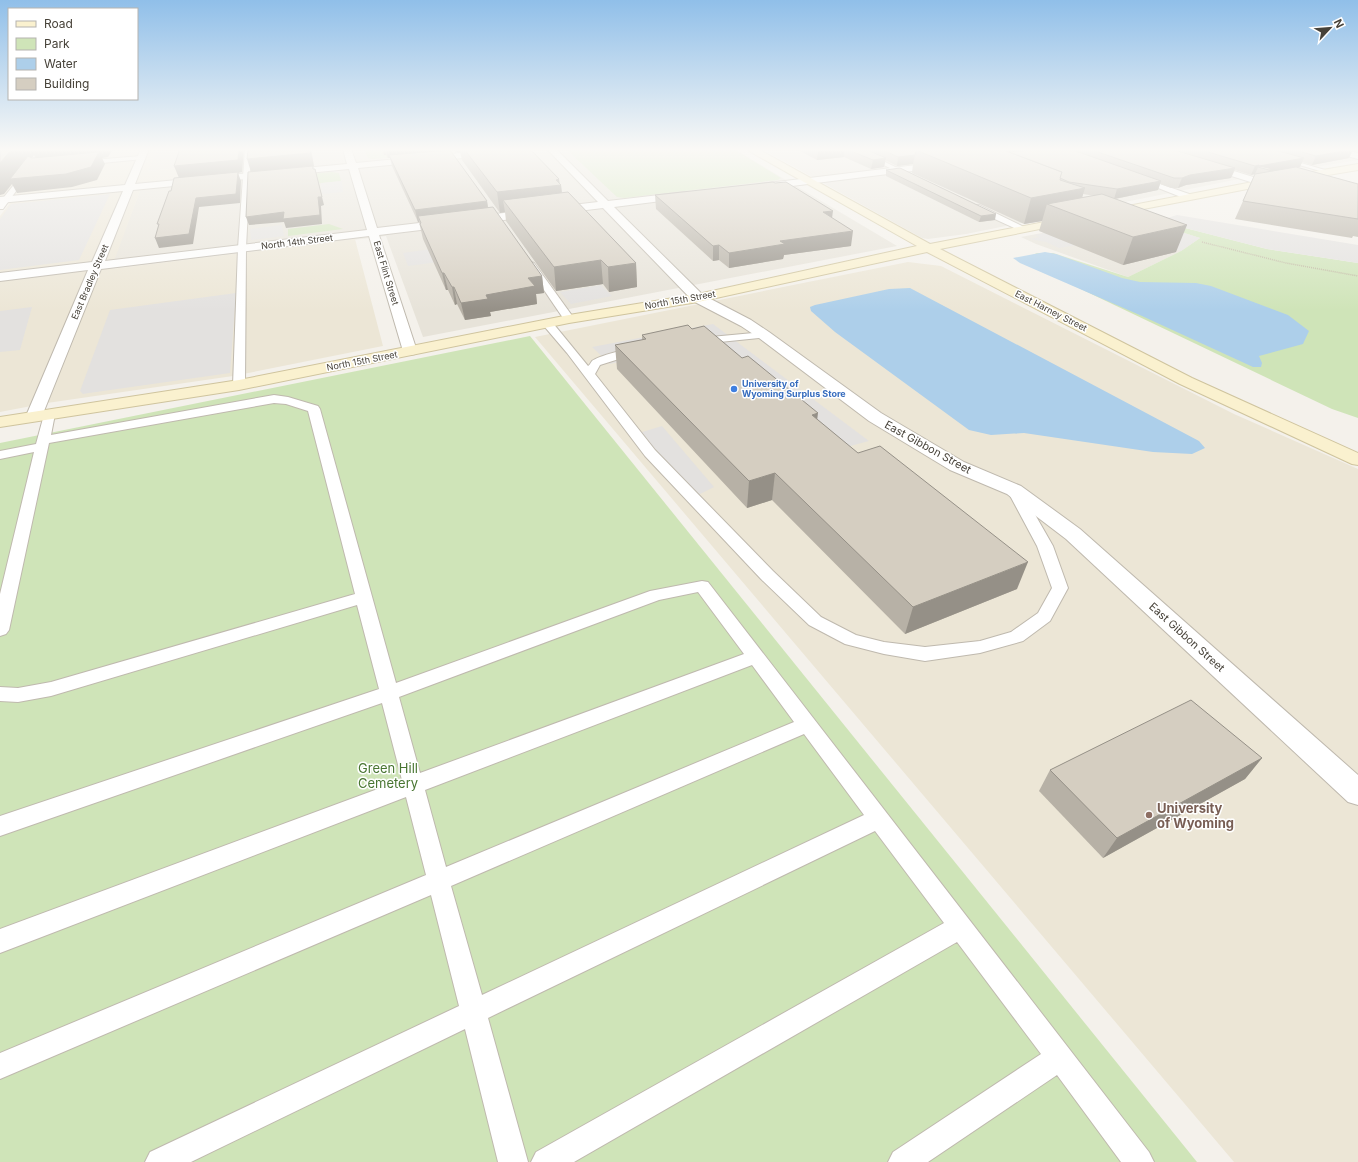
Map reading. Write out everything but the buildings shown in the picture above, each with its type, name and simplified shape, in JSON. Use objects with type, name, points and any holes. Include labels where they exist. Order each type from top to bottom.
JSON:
[{"type":"main road","name":"East Harney Street","points":[[848,203],[928,248],[1186,381],[1358,460]]},
{"type":"main road","points":[[1103,212],[1153,203]]},
{"type":"main road","name":"North 15th Street","points":[[0,422],[239,385],[569,320],[698,298],[928,248],[1078,218]]},
{"type":"street","name":"East Bradley Street","points":[[42,415],[97,265],[123,203]]},
{"type":"street","name":"East Flint Street","points":[[364,203],[410,351]]},
{"type":"street","name":"North 14th Street","points":[[0,277],[621,203]]},
{"type":"street","name":"East Gibbon Street","points":[[607,205],[698,298],[746,323],[764,335],[875,417],[957,466],[1014,490],[1073,534],[1358,793]]},
{"type":"lane","points":[[239,385],[242,248],[245,203]]},
{"type":"lane","points":[[968,203],[1024,229]]},
{"type":"lane","points":[[526,259],[569,320]]},
{"type":"lane","points":[[548,324],[650,453],[767,575],[815,621],[851,640],[884,648],[925,654],[980,647],[1017,638],[1044,617],[1060,588],[1044,546],[1014,490]]},
{"type":"lane","points":[[691,342],[764,335]]},
{"type":"lane","points":[[589,374],[596,363],[621,354],[645,349]]},
{"type":"lane","points":[[0,456],[42,443],[274,399],[300,404],[314,409],[513,1162]]},
{"type":"lane","points":[[0,630],[42,443],[42,415]]},
{"type":"lane","points":[[0,826],[389,693],[656,595],[702,586],[754,657],[1138,1162]]},
{"type":"lane","points":[[0,694],[18,695],[51,689],[364,597]]},
{"type":"lane","points":[[0,941],[754,657]]},
{"type":"lane","points":[[0,1066],[806,725]]},
{"type":"lane","points":[[160,1162],[878,819]]},
{"type":"lane","points":[[546,1162],[960,927]]},
{"type":"lane","points":[[903,1162],[1059,1058]]},
{"type":"path","points":[[1202,242],[1286,263],[1358,276]]},
{"type":"shaded area","points":[[10,203],[135,203],[111,269],[355,239],[383,346],[233,376],[47,403],[0,412],[0,216]]},
{"type":"shaded area","points":[[106,203],[79,260],[0,270],[0,219],[11,204]]},
{"type":"shaded area","points":[[135,203],[825,203],[897,246],[423,337],[386,236],[110,269]]},
{"type":"shaded area","points":[[859,203],[1119,203],[966,234],[928,239],[922,238]]},
{"type":"shaded area","points":[[1177,215],[1358,245],[1358,263],[1267,249],[1158,221]]},
{"type":"shaded area","points":[[1130,216],[1200,238],[1181,251],[1128,277],[1036,244],[1021,237]]},
{"type":"shaded area","points":[[1130,216],[1200,238],[1181,251],[1141,237],[1105,240],[1059,248],[1046,242],[1030,239],[1039,237],[1035,235]]},
{"type":"shaded area","points":[[282,225],[284,236],[251,240],[250,229]]},
{"type":"shaded area","points":[[432,249],[438,262],[408,266],[403,253]]},
{"type":"shaded area","name":"University of Wyoming","points":[[908,262],[941,266],[1234,414],[1358,469],[1358,1162],[1234,1162],[535,337]]},
{"type":"shaded area","points":[[601,285],[612,296],[571,304],[560,292]]},
{"type":"shaded area","points":[[236,293],[230,373],[83,394],[80,391],[110,310]]},
{"type":"shaded area","points":[[32,307],[20,350],[0,352],[0,311]]},
{"type":"shaded area","points":[[713,324],[869,441],[828,452],[698,344],[610,364],[592,347]]},
{"type":"shaded area","points":[[662,426],[714,487],[696,496],[639,433]]},
{"type":"green space","points":[[1158,221],[1267,249],[1358,263],[1358,418],[1332,409],[1020,260],[1037,253],[1053,253],[1128,277],[1181,251],[1200,238],[1149,222]]},
{"type":"green space","points":[[329,224],[343,229],[288,236],[288,229]]},
{"type":"green space","name":"Green Hill Cemetery","points":[[530,336],[1197,1162],[0,1162],[0,443]]},
{"type":"water","points":[[1045,252],[1056,254],[1122,278],[1140,282],[1196,283],[1211,286],[1288,315],[1309,331],[1303,344],[1259,356],[1262,363],[1261,367],[1253,367],[1142,316],[1020,263],[1013,258]]},
{"type":"water","points":[[910,288],[1199,441],[1205,448],[1192,454],[1153,452],[1024,433],[991,435],[969,430],[835,332],[811,311],[810,307],[889,289]]},
{"type":"place","name":"University of Wyoming Surplus Store","points":[[734,389]]},
{"type":"place","name":"University of Wyoming","points":[[1149,815]]}]
